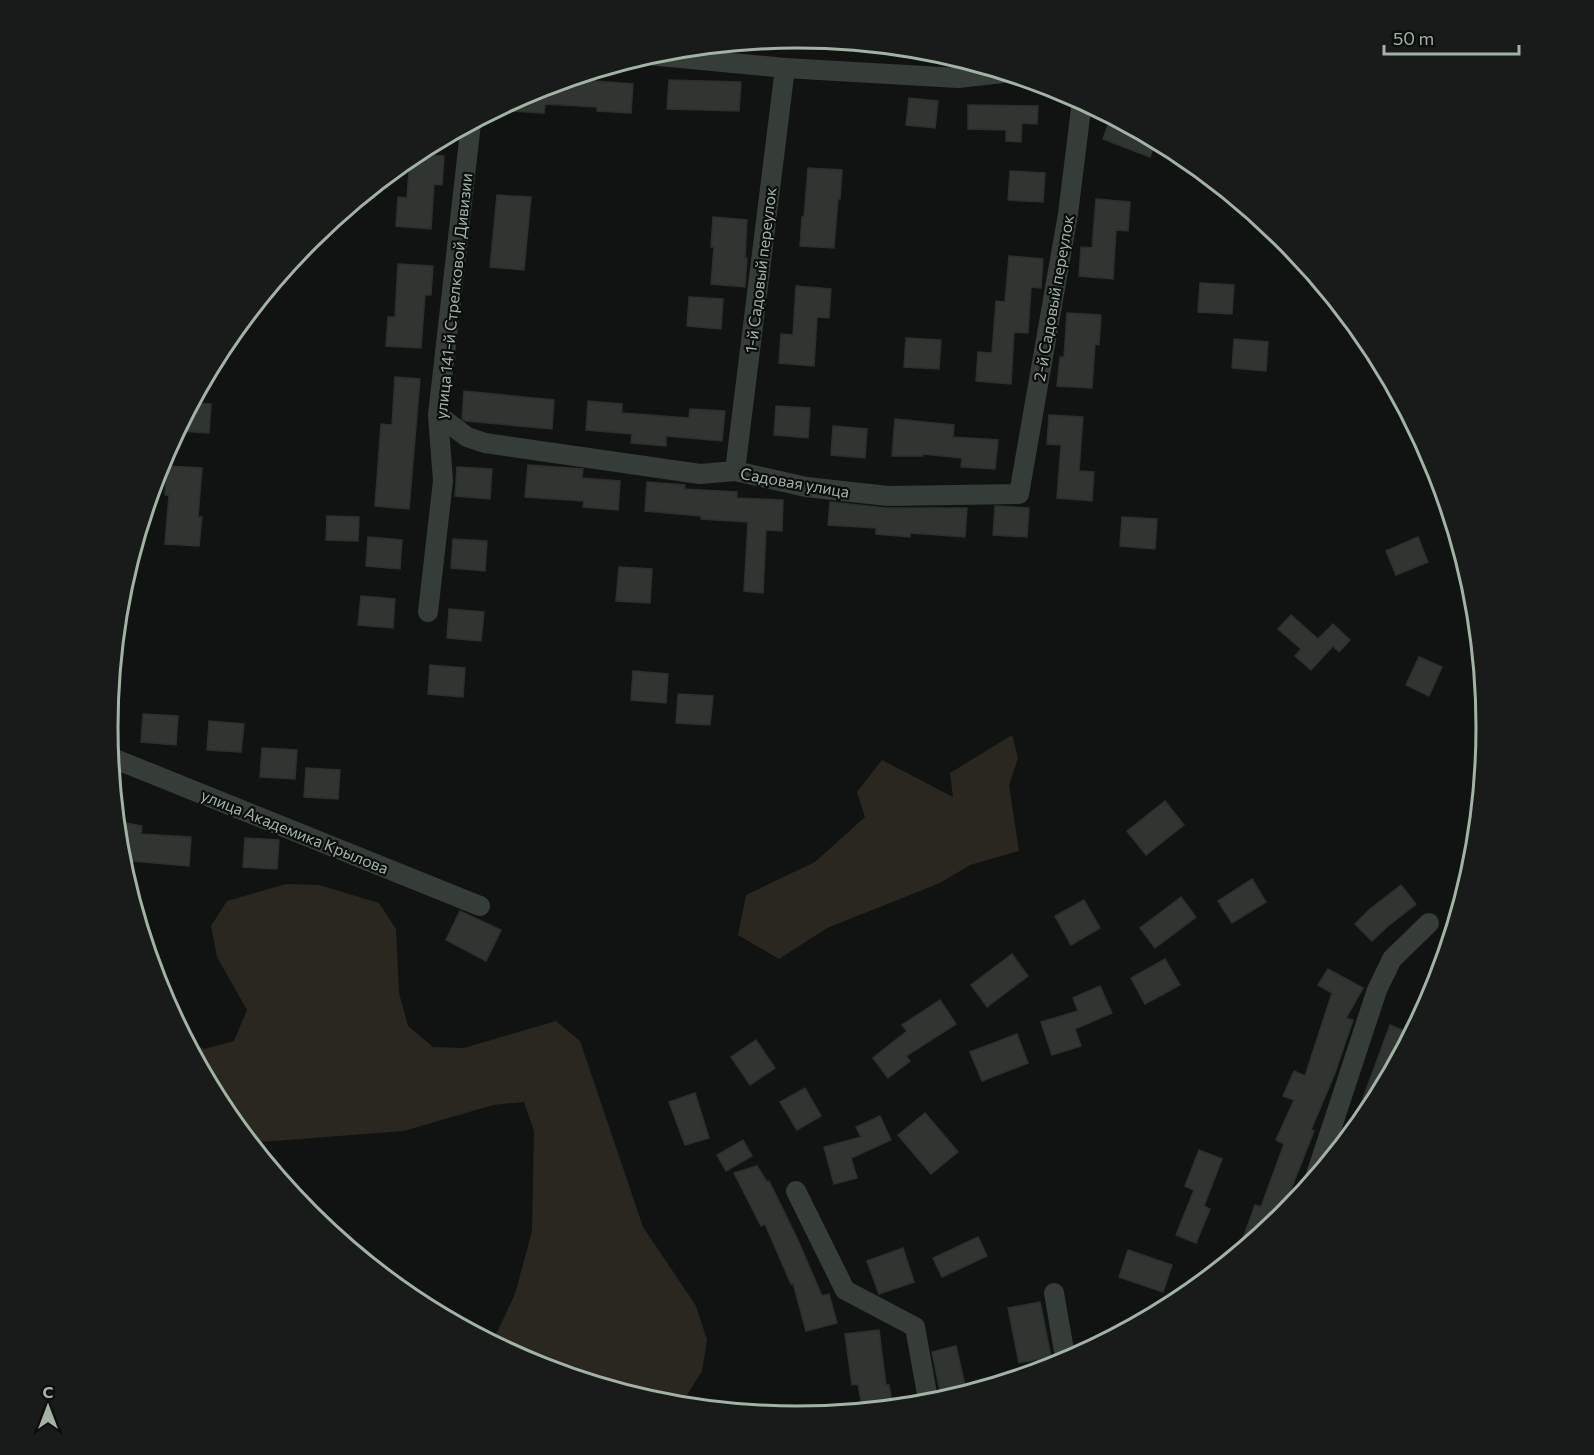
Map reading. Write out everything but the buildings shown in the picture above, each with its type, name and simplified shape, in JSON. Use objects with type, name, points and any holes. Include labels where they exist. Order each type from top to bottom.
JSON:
[{"type":"street","points":[[682,58],[785,68],[958,78],[984,74]]},
{"type":"street","name":"1-й Садовый переулок","points":[[735,471],[785,68]]},
{"type":"street","name":"2-й Садовый переулок","points":[[1018,494],[1068,214],[1081,110]]},
{"type":"street","name":"улица 141-й Стрелковой Дивизии","points":[[428,612],[443,482],[438,415],[470,132]]},
{"type":"street","name":"Садовая улица","points":[[438,415],[467,437],[485,443],[700,474],[735,471],[806,487],[888,496],[1018,494]]},
{"type":"street","name":"улица Академика Крылова","points":[[119,761],[480,906]]},
{"type":"street","points":[[1321,1160],[1377,990],[1392,959],[1429,923]]},
{"type":"street","points":[[796,1191],[845,1290],[915,1327],[927,1394]]},
{"type":"street","points":[[1054,1293],[1064,1352]]},
{"type":"shaded area","points":[[1012,735],[1018,758],[1009,785],[1019,851],[970,865],[940,883],[827,928],[779,959],[738,935],[746,895],[815,862],[865,817],[857,792],[882,760],[953,797],[950,773]]},
{"type":"shaded area","points":[[286,884],[319,885],[379,903],[396,929],[399,993],[408,1026],[433,1047],[464,1048],[556,1021],[580,1041],[643,1227],[696,1306],[707,1340],[702,1371],[685,1397],[621,1384],[579,1371],[495,1336],[515,1294],[532,1231],[534,1131],[524,1102],[493,1105],[404,1131],[259,1142],[232,1105],[197,1045],[204,1049],[234,1041],[247,1010],[217,957],[211,926],[227,901]]}]
